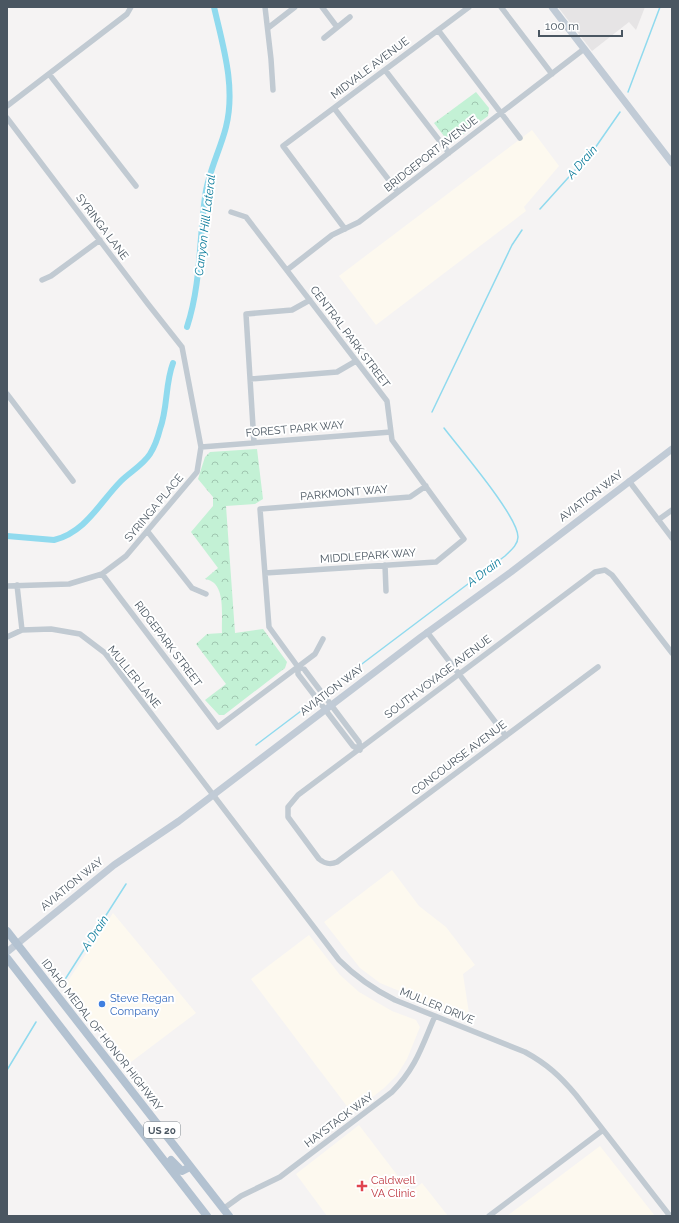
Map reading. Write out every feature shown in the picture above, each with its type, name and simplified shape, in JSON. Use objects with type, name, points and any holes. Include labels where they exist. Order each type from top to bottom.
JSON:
[{"type":"main road","name":"US 20","points":[[7,931],[17,944]]},
{"type":"main road","name":"IDAHO MEDAL OF HONOR HIGHWAY","points":[[17,944],[229,1216]]},
{"type":"main road","name":"US 20","points":[[7,958],[207,1216]]},
{"type":"main road","points":[[112,1093],[146,1127],[178,1169],[182,1171],[190,1167]]},
{"type":"street","points":[[265,7],[273,90]]},
{"type":"street","points":[[268,28],[296,7]]},
{"type":"street","points":[[322,7],[337,27]]},
{"type":"street","name":"MIDVALE AVENUE","points":[[345,229],[283,146],[469,7]]},
{"type":"street","points":[[501,7],[552,74]]},
{"type":"street","points":[[552,7],[672,163]]},
{"type":"street","points":[[7,106],[131,9]]},
{"type":"street","points":[[324,38],[350,17]]},
{"type":"street","points":[[438,30],[520,138]]},
{"type":"street","name":"BRIDGEPORT AVENUE","points":[[287,270],[317,245],[359,222],[584,49]]},
{"type":"street","points":[[385,70],[449,153]]},
{"type":"street","points":[[49,74],[136,186]]},
{"type":"street","points":[[334,108],[398,192]]},
{"type":"street","name":"SYRINGA LANE","points":[[7,118],[182,347]]},
{"type":"street","name":"CENTRAL PARK STREET","points":[[231,212],[246,217],[387,401],[392,440],[464,538]]},
{"type":"street","points":[[42,280],[51,276],[100,240]]},
{"type":"street","points":[[254,443],[246,314],[292,310],[310,300]]},
{"type":"street","name":"SYRINGA PLACE","points":[[7,586],[69,584],[102,574],[126,556],[148,532],[197,472],[201,447],[182,347]]},
{"type":"street","points":[[250,378],[337,372],[356,361]]},
{"type":"street","points":[[7,394],[73,481]]},
{"type":"street","name":"FOREST PARK WAY","points":[[201,447],[391,432]]},
{"type":"street","name":"AVIATION WAY","points":[[7,952],[102,874],[179,821],[427,632],[511,572],[672,449]]},
{"type":"street","points":[[629,481],[672,538]]},
{"type":"street","name":"PARKMONT WAY","points":[[265,573],[260,510],[410,497],[426,486]]},
{"type":"street","points":[[658,520],[672,510]]},
{"type":"street","points":[[148,532],[192,588],[206,594]]},
{"type":"street","name":"MIDDLEPARK WAY","points":[[265,573],[436,562],[464,538]]},
{"type":"street","points":[[385,565],[386,591]]},
{"type":"street","name":"SOUTH VOYAGE AVENUE","points":[[288,807],[298,795],[360,750],[595,572],[605,570],[612,575],[672,654]]},
{"type":"street","points":[[265,573],[269,627],[298,667],[304,669],[359,742],[360,750]]},
{"type":"street","name":"RIDGEPARK STREET","points":[[102,574],[218,727],[298,667]]},
{"type":"street","points":[[17,585],[22,630]]},
{"type":"street","name":"MULLER LANE","points":[[7,637],[22,630],[50,629],[80,634],[104,653],[213,795]]},
{"type":"street","points":[[427,632],[506,736]]},
{"type":"street","points":[[298,667],[315,654],[323,639]]},
{"type":"street","points":[[298,667],[298,674],[353,746],[360,750]]},
{"type":"street","name":"CONCOURSE AVENUE","points":[[288,807],[288,817],[319,859],[324,863],[331,864],[349,853],[598,667]]},
{"type":"street","name":"MULLER DRIVE","points":[[213,795],[339,960],[354,976],[375,990],[395,1000],[525,1052],[542,1062],[560,1076],[670,1216]]},
{"type":"street","name":"HAYSTACK WAY","points":[[224,1209],[241,1196],[280,1177],[392,1092],[405,1079],[416,1062],[434,1016]]},
{"type":"street","points":[[489,1216],[603,1130]]},
{"type":"shaded area","points":[[558,7],[645,7],[636,30],[629,22],[592,51]]},
{"type":"shaded area","points":[[532,130],[559,166],[524,207],[526,211],[376,325],[339,276]]},
{"type":"shaded area","points":[[392,870],[419,906],[446,927],[475,965],[463,974],[470,1020],[380,983],[360,968],[324,922]]},
{"type":"shaded area","points":[[113,913],[196,1013],[123,1068],[102,1036],[64,987]]},
{"type":"shaded area","points":[[309,935],[340,975],[359,992],[392,1011],[416,1020],[420,1027],[407,1059],[397,1075],[384,1088],[352,1113],[251,979]]},
{"type":"shaded area","points":[[359,1125],[410,1192],[422,1183],[448,1216],[327,1216],[296,1174]]},
{"type":"shaded area","points":[[600,1146],[655,1216],[507,1216]]},
{"type":"green space","points":[[476,92],[489,108],[488,116],[454,141],[447,140],[434,123]]},
{"type":"green space","points":[[257,449],[263,499],[255,504],[226,506],[235,633],[263,629],[287,662],[285,668],[224,715],[219,715],[205,700],[226,684],[196,644],[207,634],[222,633],[220,593],[217,586],[212,581],[205,579],[218,568],[191,532],[213,506],[213,497],[198,479],[205,457],[210,452]]},
{"type":"waterway","name":"Canyon Hill Lateral","points":[[187,327],[195,295],[207,188],[211,170],[226,127],[229,112],[230,97],[227,67],[214,7]]},
{"type":"waterway","name":"A Drain","points":[[628,92],[660,7]]},
{"type":"waterway","name":"A Drain","points":[[540,209],[595,148],[620,112]]},
{"type":"waterway","name":"A Drain","points":[[432,412],[512,245],[522,230]]},
{"type":"waterway","name":"Canyon Hill Lateral","points":[[7,536],[54,540],[65,536],[84,523],[113,489],[144,462],[155,445],[163,421],[170,371],[173,363]]},
{"type":"waterway","name":"A Drain","points":[[338,682],[505,556],[517,543],[518,537],[509,514],[487,482],[444,428]]},
{"type":"waterway","name":"A Drain","points":[[256,745],[301,711]]},
{"type":"waterway","name":"A Drain","points":[[64,981],[126,884]]},
{"type":"waterway","name":"A Drain","points":[[7,1070],[36,1022]]},
{"type":"place","name":"Steve Regan Company","points":[[102,1004]]},
{"type":"place","name":"Caldwell VA Clinic","points":[[362,1186]]}]
